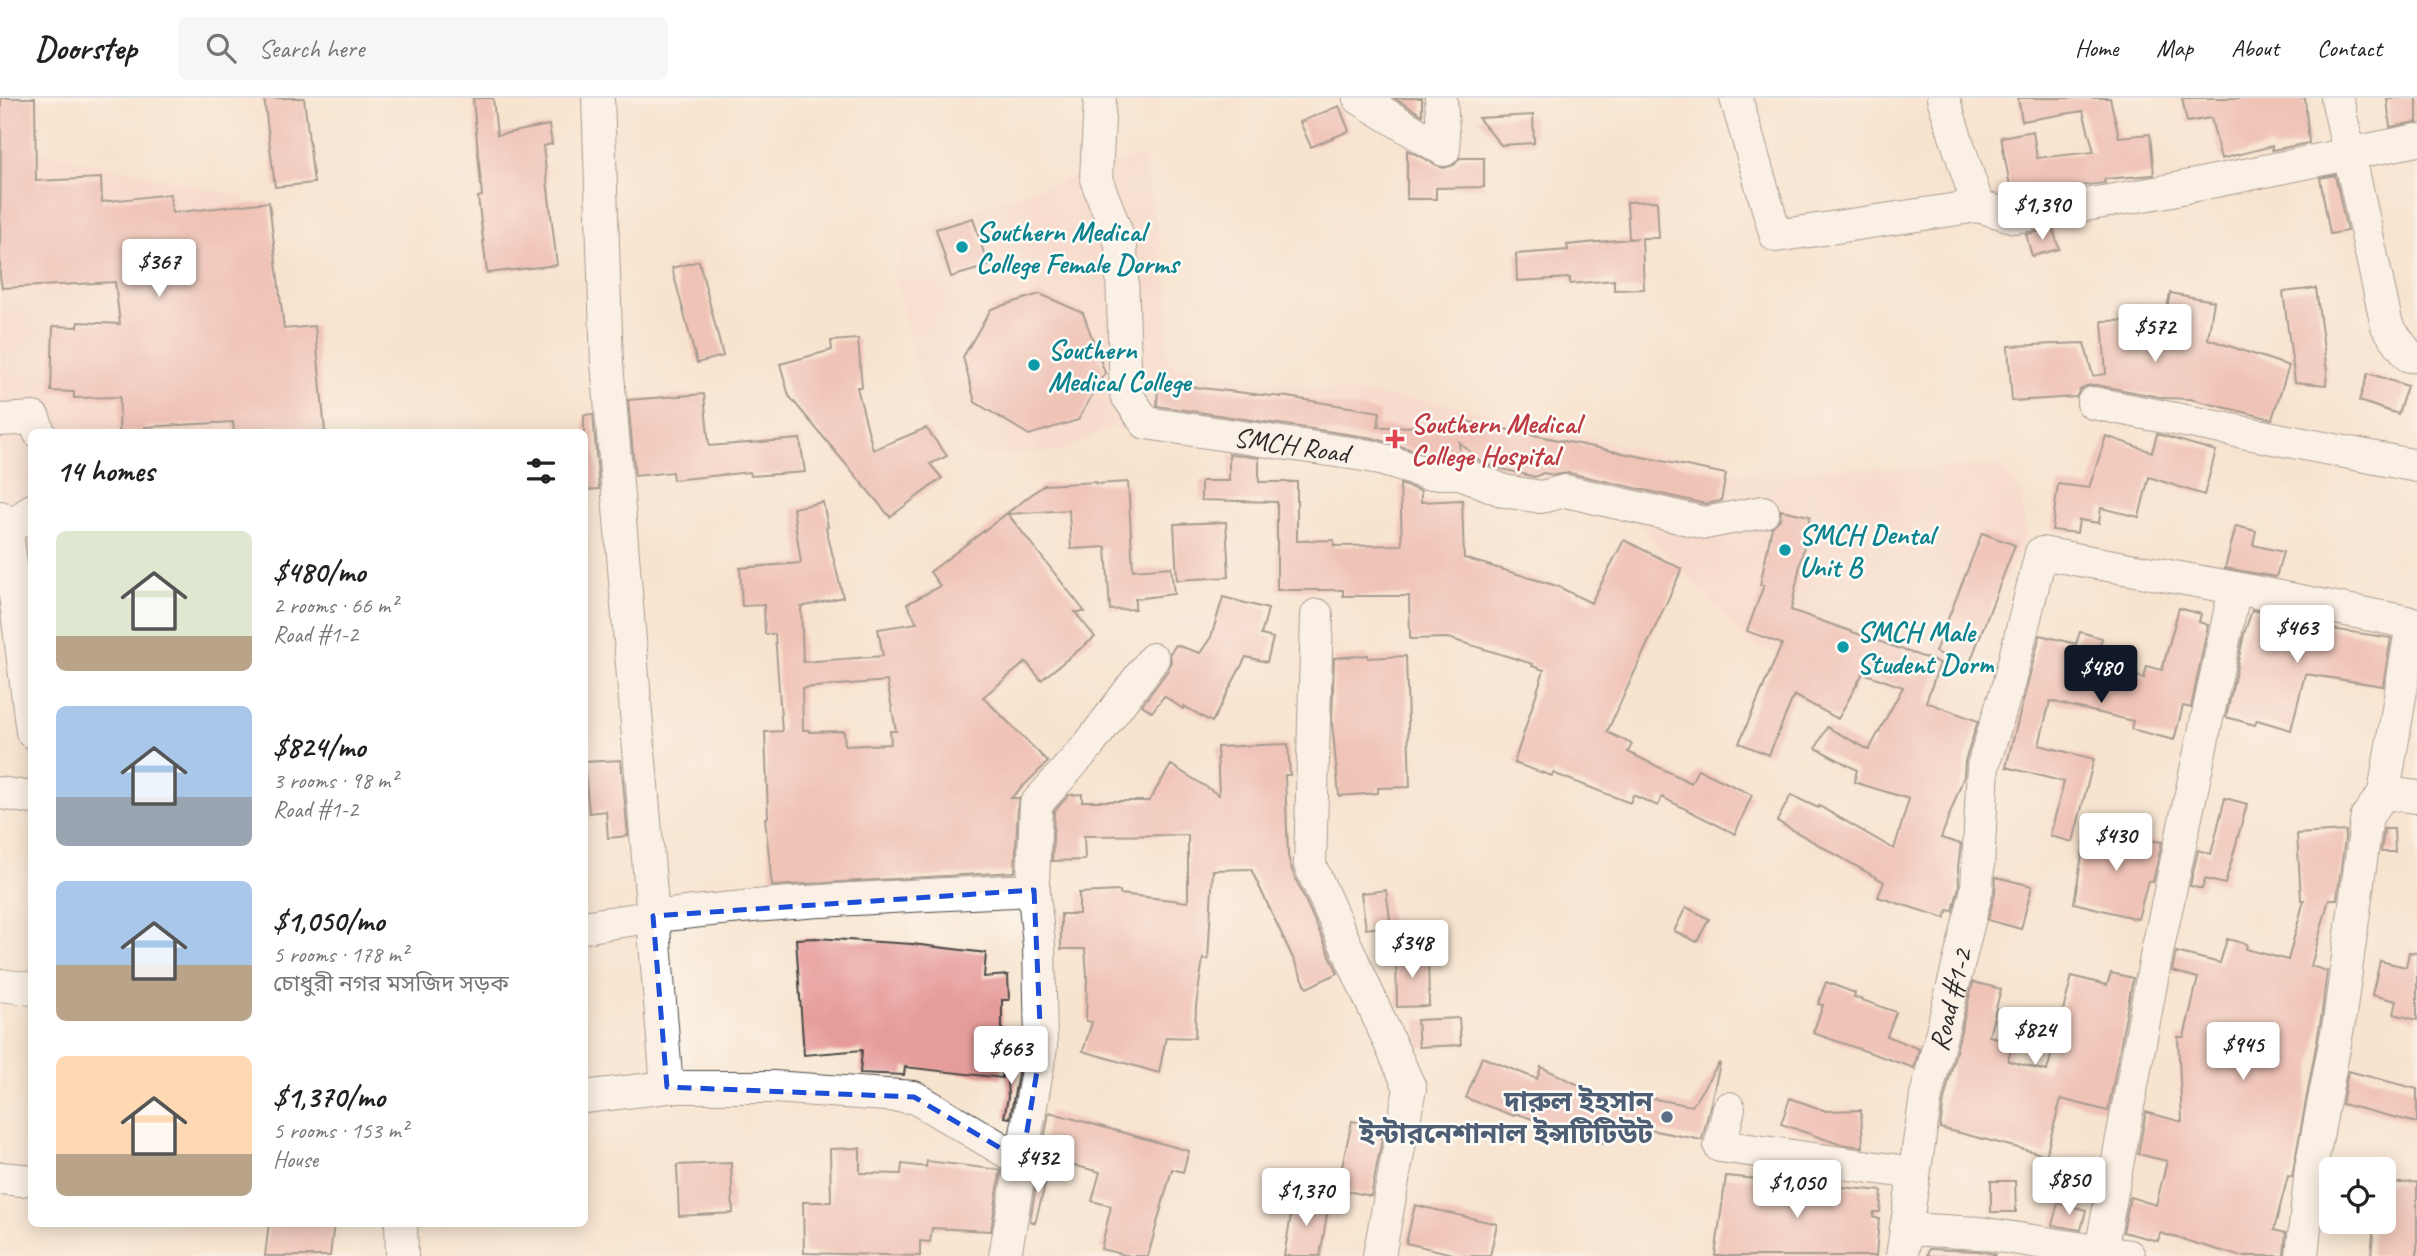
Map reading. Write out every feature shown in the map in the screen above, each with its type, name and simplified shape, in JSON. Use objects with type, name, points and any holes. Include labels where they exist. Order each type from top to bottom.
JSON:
[{"type":"street","points":[[598,98],[607,363],[667,1087]]},
{"type":"street","name":"SMCH Road","points":[[1100,98],[1096,180],[1121,244],[1126,394],[1146,423],[1370,456],[1426,473],[1461,473],[1504,491],[1541,497],[1565,491],[1705,523],[1763,512]]},
{"type":"street","points":[[1359,98],[1444,150],[1441,98]]},
{"type":"street","points":[[1736,98],[1776,236],[1978,206],[2015,218],[2161,192],[2417,140]]},
{"type":"street","points":[[1943,98],[1978,206]]},
{"type":"street","points":[[2337,98],[2387,326],[2409,356]]},
{"type":"street","points":[[2093,403],[2417,466]]},
{"type":"street","points":[[0,420],[34,418],[38,429]]},
{"type":"street","points":[[28,512],[3,524],[28,703]]},
{"type":"street","name":"Road #1-2","points":[[2110,1254],[1980,1233],[1904,1242],[1926,1096],[1977,888],[1983,766],[2010,682],[2041,553],[2235,587]]},
{"type":"street","points":[[2110,1254],[2155,957],[2235,587],[2415,624],[2384,793],[2367,816],[2339,1022],[2311,1168],[2302,1256]]},
{"type":"street","points":[[1317,615],[1310,865],[1410,1088],[1379,1256]]},
{"type":"street","points":[[1005,1256],[1041,1047],[1039,945],[1034,891],[1036,804],[1088,746],[1153,659]]},
{"type":"street","points":[[0,793],[28,797]]},
{"type":"street","points":[[2384,793],[2417,797]]},
{"type":"street","points":[[588,926],[653,916],[817,901],[1034,891]]},
{"type":"street","points":[[0,985],[28,988]]},
{"type":"street","points":[[588,1097],[667,1087],[773,1087],[914,1097],[1021,1161]]},
{"type":"street","points":[[1729,1108],[1720,1146],[1914,1173]]},
{"type":"street","points":[[401,1227],[402,1256]]},
{"type":"highlighted area","points":[[1034,890],[1041,1047],[1022,1161],[914,1097],[667,1087],[653,916]]},
{"type":"shaded area","points":[[0,141],[244,197],[272,429],[28,429],[28,632],[0,628]]},
{"type":"shaded area","name":"Southern Medical College Hospital","points":[[1143,155],[1168,284],[1168,364],[1289,385],[1459,405],[1737,473],[1823,468],[2001,467],[2021,491],[2027,538],[1942,709],[1752,645],[1633,519],[1365,464],[1112,427],[1063,451],[980,456],[929,416],[894,275],[910,228]]},
{"type":"building","points":[[1,98],[35,98],[36,181],[101,178],[102,202],[170,194],[172,213],[269,202],[284,329],[315,326],[325,429],[234,429],[233,422],[119,429],[120,397],[74,398],[74,392],[51,391],[53,326],[78,327],[78,322],[120,324],[115,282],[2,288]]},
{"type":"building","points":[[264,98],[304,98],[314,183],[275,187]]},
{"type":"building","points":[[473,98],[493,98],[497,135],[549,125],[552,144],[543,146],[557,265],[487,273],[478,197],[482,196]]},
{"type":"building","points":[[1394,98],[1422,98],[1422,115]]},
{"type":"building","points":[[2018,98],[2110,98],[2119,137],[2150,134],[2154,175],[2104,179],[2105,183],[2043,190],[2044,193],[2012,197],[2001,137],[2033,131],[2037,158],[2094,152],[2083,111],[2022,121]]},
{"type":"building","points":[[2182,98],[2305,98],[2309,143],[2272,150],[2272,146],[2221,159],[2211,118],[2187,122]]},
{"type":"building","points":[[2387,98],[2417,98],[2417,122],[2390,127]]},
{"type":"building","points":[[1339,106],[1349,131],[1311,147],[1300,122]]},
{"type":"building","points":[[1533,115],[1534,143],[1501,145],[1478,118]]},
{"type":"building","points":[[1407,150],[1443,168],[1454,165],[1460,158],[1484,158],[1484,187],[1436,188],[1436,199],[1407,199]]},
{"type":"building","points":[[2335,175],[2347,231],[2330,234],[2320,178]]},
{"type":"building","points":[[1657,201],[1659,238],[1642,238],[1644,289],[1614,290],[1614,280],[1570,284],[1570,278],[1517,281],[1516,254],[1568,250],[1567,245],[1629,239],[1627,202]]},
{"type":"building","name":"Southern Medical College Female Dorms","points":[[973,218],[988,266],[951,277],[936,229]]},
{"type":"building","points":[[2053,229],[2059,249],[2032,256],[2026,234]]},
{"type":"building","points":[[699,261],[723,356],[697,363],[672,268]]},
{"type":"building","points":[[2316,288],[2327,372],[2326,385],[2295,382],[2283,292]]},
{"type":"building","points":[[2170,293],[2214,301],[2208,339],[2289,366],[2272,419],[2190,399],[2165,398],[2096,385],[2086,386],[2076,397],[2012,401],[2008,346],[2084,343],[2093,376],[2106,374],[2102,321],[2151,320],[2164,324]]},
{"type":"building","name":"Southern Medical College","points":[[1040,294],[1083,313],[1105,373],[1078,420],[1029,435],[975,402],[963,357],[991,309]]},
{"type":"building","points":[[858,339],[862,387],[857,387],[873,450],[926,428],[947,456],[930,464],[942,478],[890,517],[789,396],[780,364],[832,350],[831,341]]},
{"type":"building","points":[[2368,373],[2407,386],[2398,414],[2359,401]]},
{"type":"building","points":[[1158,383],[1281,396],[1380,412],[1378,427],[1464,426],[1465,421],[1726,474],[1721,501],[1706,504],[1569,473],[1543,473],[1535,477],[1480,461],[1459,442],[1460,455],[1429,455],[1373,438],[1157,406]]},
{"type":"building","points":[[704,394],[709,446],[800,439],[805,472],[751,476],[750,472],[673,480],[672,472],[635,476],[628,400]]},
{"type":"building","points":[[593,414],[599,489],[588,490],[588,429],[584,429],[584,415]]},
{"type":"building","points":[[2157,434],[2216,451],[2204,495],[2149,477],[2139,517],[2101,508],[2099,523],[2079,520],[2077,533],[2052,530],[2058,484],[2089,488],[2106,436],[2152,452]]},
{"type":"building","points":[[1229,454],[1259,458],[1259,482],[1297,482],[1297,541],[1334,540],[1334,546],[1402,545],[1400,484],[1421,491],[1421,502],[1462,500],[1464,558],[1557,586],[1591,603],[1624,540],[1682,569],[1607,732],[1632,744],[1628,752],[1691,783],[1698,769],[1752,795],[1735,834],[1662,797],[1658,806],[1633,795],[1630,803],[1553,773],[1552,776],[1514,763],[1544,670],[1532,666],[1533,664],[1448,638],[1410,639],[1409,596],[1343,596],[1343,590],[1277,590],[1277,502],[1201,500],[1201,481],[1229,481]]},
{"type":"building","points":[[1128,482],[1133,570],[1171,567],[1174,594],[1135,599],[1135,609],[1110,610],[1106,547],[1071,549],[1069,510],[1008,514],[1085,612],[1075,612],[1095,637],[1041,680],[1026,662],[983,697],[1048,762],[1011,798],[1020,798],[1015,872],[772,886],[765,818],[768,817],[765,732],[782,731],[775,634],[765,634],[764,605],[742,606],[740,568],[801,563],[793,508],[823,502],[828,527],[826,528],[843,597],[801,607],[803,662],[883,656],[878,629],[917,623],[907,604],[940,586],[930,572],[1044,485]],"holes":[[[887,681],[896,731],[890,731],[891,744],[845,746],[844,731],[803,730],[802,688]]]},
{"type":"building","points":[[1781,510],[1810,516],[1791,610],[1940,663],[1926,702],[1978,721],[1965,761],[1964,776],[1941,838],[1961,844],[1959,886],[1953,911],[1948,910],[1945,918],[1878,897],[1884,882],[1777,821],[1791,795],[1818,808],[1819,806],[1894,849],[1909,799],[1854,782],[1857,770],[1816,748],[1827,727],[1869,750],[1903,687],[1863,673],[1838,719],[1794,695],[1769,755],[1739,743],[1782,644],[1747,631],[1764,585],[1760,585],[1772,527],[1780,519]]},
{"type":"building","points":[[1226,522],[1229,577],[1177,580],[1174,524]]},
{"type":"building","points":[[2236,526],[2256,531],[2253,545],[2283,552],[2276,577],[2225,568]]},
{"type":"building","points":[[1982,533],[2015,545],[1969,665],[1935,652]]},
{"type":"building","points":[[1223,597],[1268,609],[1261,635],[1273,638],[1267,662],[1246,657],[1212,722],[1184,706],[1183,709],[1164,696],[1152,712],[1142,705],[1168,670],[1170,653],[1176,645],[1200,653],[1211,637]]},
{"type":"building","points":[[2179,608],[2201,614],[2199,622],[2208,625],[2191,708],[2183,706],[2174,740],[2131,729],[2133,721],[2050,701],[2039,745],[2094,759],[2073,842],[2050,836],[2064,782],[2006,767],[2040,635],[2076,644],[2080,632],[2102,638],[2095,666],[2144,678],[2147,666],[2162,670]]},
{"type":"building","points":[[2252,610],[2319,624],[2318,627],[2391,638],[2383,686],[2305,674],[2291,730],[2257,720],[2255,725],[2226,717],[2244,634]]},
{"type":"building","points":[[1368,655],[1368,658],[1406,656],[1410,787],[1378,788],[1378,793],[1339,796],[1332,722],[1334,658]]},
{"type":"building","points":[[1288,744],[1290,775],[1285,775],[1288,856],[1338,973],[1307,988],[1251,869],[1213,870],[1208,960],[1203,959],[1196,1006],[1195,1038],[1166,1037],[1159,1073],[1083,1051],[1092,1022],[1086,1021],[1085,949],[1061,949],[1061,914],[1079,914],[1079,893],[1120,891],[1120,894],[1188,902],[1188,835],[1084,836],[1085,860],[1052,861],[1054,811],[1069,795],[1082,794],[1082,801],[1149,801],[1171,765],[1219,795],[1217,747]]},
{"type":"building","points":[[621,760],[628,836],[608,838],[606,811],[589,813],[588,762]]},
{"type":"building","points":[[2225,798],[2247,804],[2225,884],[2205,879],[2202,889],[2190,886],[2198,850],[2211,854]]},
{"type":"building","points":[[2384,829],[2394,829],[2395,852],[2381,852]]},
{"type":"building","points":[[2086,831],[2162,842],[2153,882],[2148,881],[2138,919],[2074,903]]},
{"type":"building","points":[[2346,831],[2337,899],[2329,899],[2311,966],[2327,971],[2321,1019],[2292,1177],[2288,1176],[2274,1230],[2286,1233],[2284,1256],[2239,1256],[2160,1233],[2158,1241],[2123,1232],[2130,1197],[2156,1205],[2167,1161],[2138,1154],[2146,1112],[2182,1122],[2178,1037],[2184,1037],[2198,978],[2172,971],[2176,952],[2220,963],[2227,939],[2247,944],[2246,949],[2288,960],[2304,900],[2301,900],[2297,834]]},
{"type":"building","points":[[1996,877],[2032,886],[2021,929],[1988,920]]},
{"type":"building","points":[[1386,890],[1391,926],[1366,929],[1361,893]]},
{"type":"building","points":[[1686,907],[1709,919],[1697,942],[1674,931]]},
{"type":"building","points":[[796,939],[912,944],[986,953],[984,977],[1008,975],[1009,1000],[1002,1000],[1002,1078],[905,1067],[904,1075],[860,1073],[862,1050],[804,1055]]},
{"type":"building","points":[[2409,952],[2417,953],[2417,1020],[2394,1014],[2397,1001],[2372,995],[2380,961],[2406,967]]},
{"type":"building","points":[[1428,953],[1429,1006],[1397,1007],[1396,954]]},
{"type":"building","points":[[2111,973],[2133,978],[2108,1111],[2061,1099],[2046,1155],[1940,1128],[1944,1100],[1973,982],[2001,989],[1989,1036],[2013,1042],[2008,1061],[2047,1071],[2072,976],[2107,985]]},
{"type":"building","points":[[1826,982],[1855,993],[1854,997],[1896,1012],[1887,1036],[1919,1049],[1914,1068],[1813,1033],[1823,1005],[1818,1004]]},
{"type":"building","points":[[1459,1018],[1461,1045],[1419,1047],[1417,1020]]},
{"type":"building","points":[[1482,1057],[1537,1079],[1541,1067],[1625,1107],[1628,1094],[1692,1106],[1720,1064],[1702,1140],[1609,1122],[1602,1143],[1466,1098]]},
{"type":"building","points":[[1006,1063],[1020,1063],[1010,1118],[1004,1117],[1008,1098]]},
{"type":"building","points":[[2348,1071],[2417,1089],[2417,1123],[2342,1104]]},
{"type":"building","points":[[1790,1098],[1826,1111],[1861,1110],[1863,1147],[1839,1144],[1781,1124]]},
{"type":"building","points":[[1049,1112],[1189,1151],[1183,1172],[1172,1169],[1148,1256],[1130,1256],[1101,1249],[1111,1206],[1092,1201],[1100,1172],[1041,1157]]},
{"type":"building","points":[[1352,1121],[1384,1128],[1371,1196],[1337,1189]]},
{"type":"building","points":[[860,1148],[860,1173],[901,1174],[902,1164],[926,1167],[927,1161],[1001,1170],[991,1231],[932,1228],[930,1242],[920,1241],[920,1256],[804,1253],[803,1202],[831,1202],[830,1149]]},
{"type":"building","points":[[731,1163],[733,1213],[679,1216],[677,1165]]},
{"type":"building","points":[[1038,1173],[1048,1174],[1035,1223],[1030,1221]]},
{"type":"building","points":[[1726,1176],[1882,1191],[1880,1212],[1874,1212],[1873,1217],[1879,1219],[1876,1256],[1715,1256]]},
{"type":"building","points":[[1991,1181],[2015,1181],[2016,1212],[1991,1212]]},
{"type":"building","points":[[2417,1182],[2417,1256],[2371,1256],[2373,1234],[2396,1234],[2396,1183]]},
{"type":"building","points":[[1294,1198],[1329,1203],[1320,1256],[1284,1256]]},
{"type":"building","points":[[2058,1203],[2086,1210],[2081,1230],[2052,1225]]},
{"type":"building","points":[[1415,1205],[1497,1224],[1490,1256],[1461,1256],[1406,1243]]},
{"type":"building","points":[[269,1227],[334,1227],[330,1256],[265,1256]]},
{"type":"building","points":[[1929,1249],[1978,1251],[1995,1256],[1927,1256]]},
{"type":"place","name":"Southern Medical College Female Dorms","points":[[962,247]]},
{"type":"place","name":"Southern Medical College","points":[[1034,365]]},
{"type":"place","name":"Southern Medical College Hospital","points":[[1395,439]]},
{"type":"place","name":"SMCH Dental Unit B","points":[[1785,550]]},
{"type":"place","name":"SMCH Male Student Dorm","points":[[1843,647]]},
{"type":"place","name":"দারুল ইহসান ইন্টারনেশানাল ইন্সটিটিউট","points":[[1667,1117]]}]
